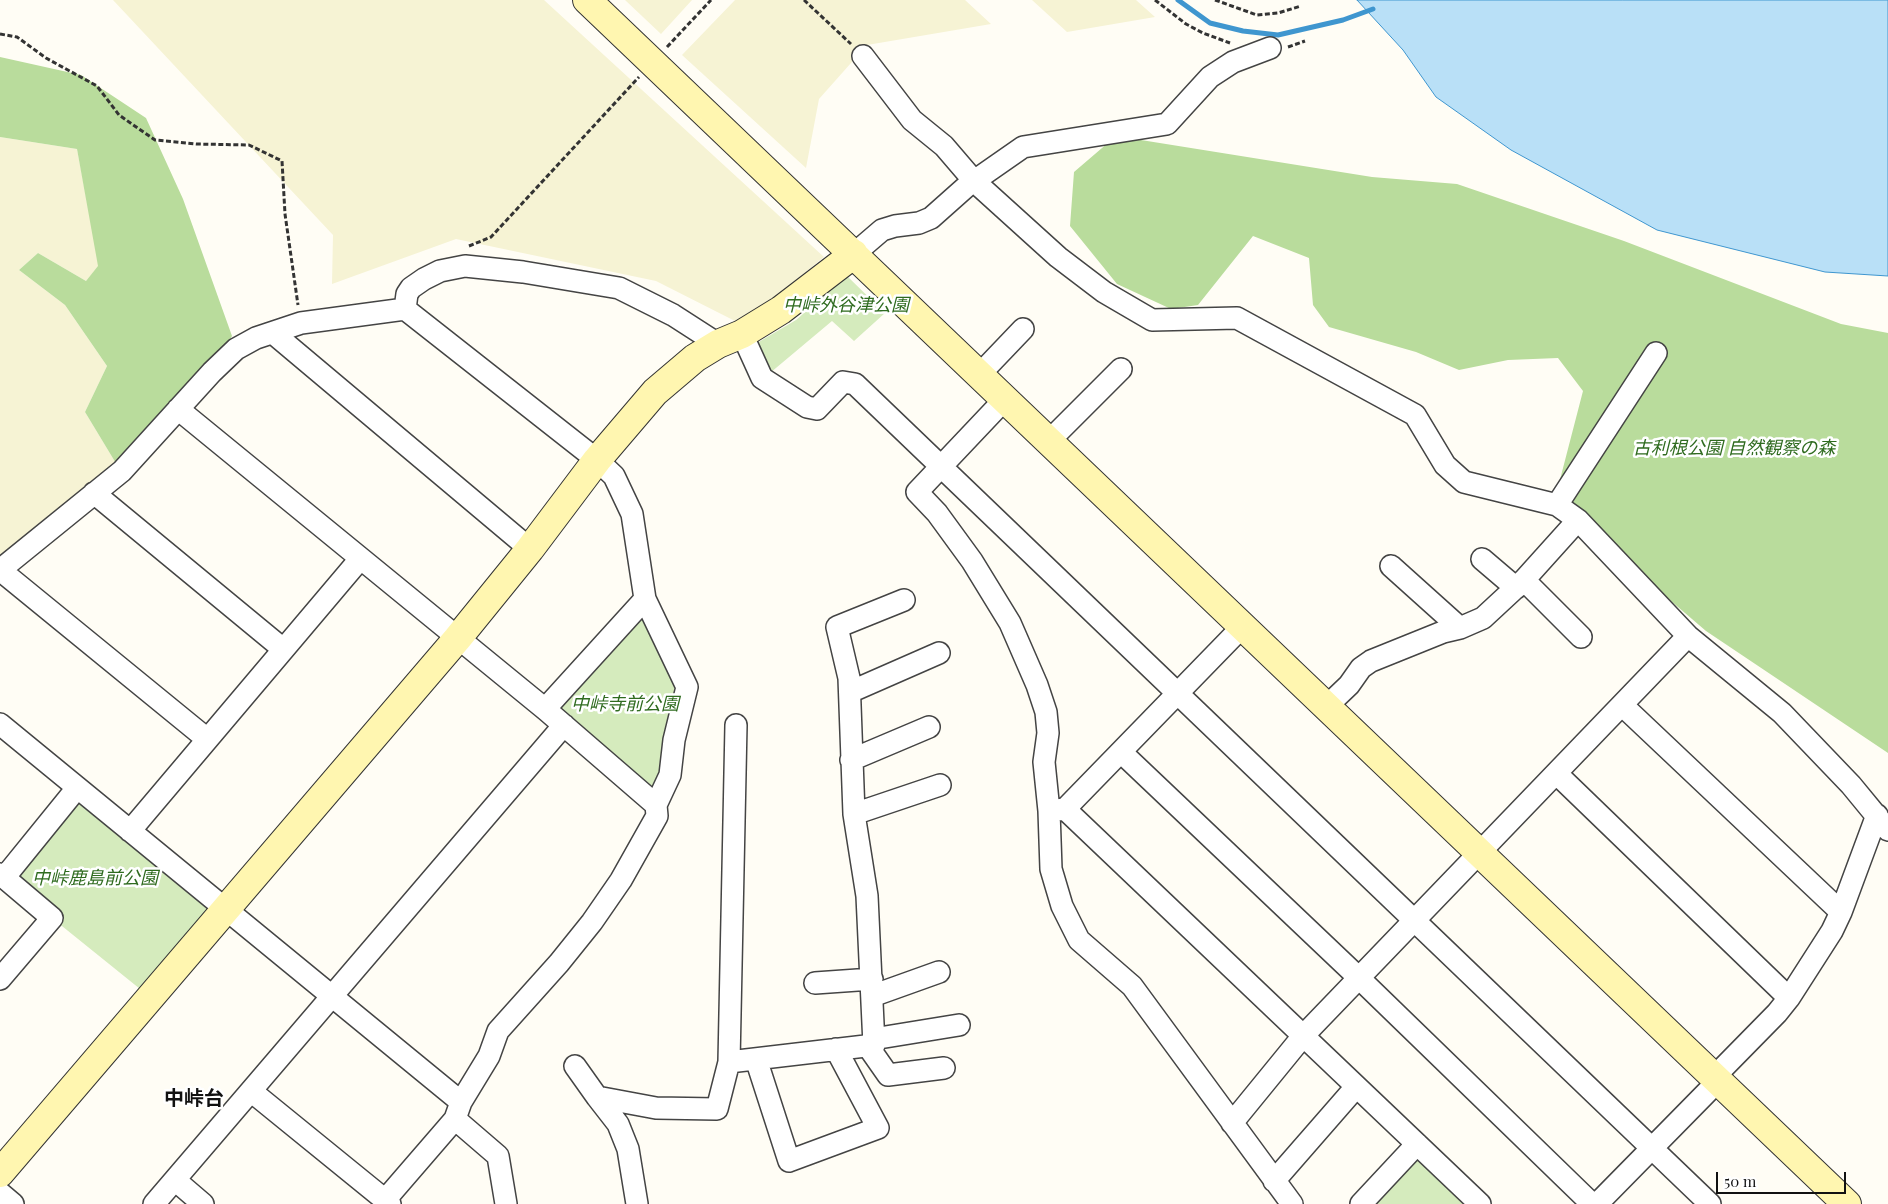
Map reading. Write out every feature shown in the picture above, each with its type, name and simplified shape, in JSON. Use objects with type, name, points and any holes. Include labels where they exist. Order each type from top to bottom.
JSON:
[{"type":"street","points":[[587,0],[1847,1204]]},
{"type":"street","points":[[0,1172],[457,639],[598,460],[655,392],[695,358],[781,310],[882,230],[895,226],[919,223],[930,218],[974,181],[1023,147],[1167,124],[1210,77],[1233,62],[1270,48]]},
{"type":"street","points":[[863,56],[912,120],[944,146],[974,181],[1058,257],[1104,292],[1152,320],[1237,318],[1415,415],[1445,465],[1464,482],[1557,505],[1578,520],[1688,636],[1782,713],[1883,823],[1832,931],[1789,998],[1777,1013],[1722,1069],[1718,1081],[1597,1204]]},
{"type":"street","points":[[405,309],[407,294],[411,288],[424,279],[440,272],[465,266],[523,272],[619,288],[673,315],[699,333],[730,339],[762,378],[807,407],[818,409],[843,382],[855,384],[1710,1204]]},
{"type":"street","points":[[207,739],[0,570],[122,471],[236,349],[256,338],[301,323],[405,309],[598,460],[614,476],[632,514],[645,599],[687,687],[674,740],[670,775],[656,805],[657,816],[621,880],[592,922],[559,963],[498,1031],[489,1056],[458,1110],[387,1202],[251,1090]]},
{"type":"street","points":[[980,374],[1023,329]]},
{"type":"street","points":[[273,333],[530,548]]},
{"type":"street","points":[[1557,505],[1656,353]]},
{"type":"street","points":[[1049,441],[1121,369]]},
{"type":"street","points":[[1006,399],[917,492],[937,513],[972,561],[1010,623],[1038,685],[1046,712],[1048,733],[1044,762],[1057,810],[1050,869],[1062,906],[1080,940],[1132,986],[1292,1204]]},
{"type":"street","points":[[178,409],[545,709],[656,805]]},
{"type":"street","points":[[94,493],[283,650]]},
{"type":"street","points":[[1327,706],[1348,685],[1361,668],[1371,661],[1483,618],[1520,584],[1578,520]]},
{"type":"street","points":[[130,831],[360,559]]},
{"type":"street","points":[[1482,559],[1520,584],[1581,637]]},
{"type":"street","points":[[1391,566],[1460,628]]},
{"type":"street","points":[[545,709],[645,599]]},
{"type":"street","points":[[904,600],[837,627],[849,678],[854,814],[867,896],[872,988],[870,1042],[888,1074],[944,1068]]},
{"type":"street","points":[[1057,810],[1121,752],[1243,626]]},
{"type":"street","points":[[1232,1123],[1303,1036],[1688,636]]},
{"type":"street","points":[[850,692],[939,653]]},
{"type":"street","points":[[1622,705],[1842,912]]},
{"type":"street","points":[[0,724],[331,995],[458,1110],[498,1156],[506,1204]]},
{"type":"street","points":[[154,1204],[564,725]]},
{"type":"street","points":[[597,1097],[656,1108],[717,1109],[728,1062],[736,725]]},
{"type":"street","points":[[851,760],[929,727]]},
{"type":"street","points":[[1121,752],[1359,978],[1592,1204]]},
{"type":"street","points":[[1557,774],[1789,998]]},
{"type":"street","points":[[854,814],[940,785]]},
{"type":"street","points":[[0,979],[52,918],[2,876],[77,788]]},
{"type":"street","points":[[1057,810],[1303,1036],[1480,1204]]},
{"type":"street","points":[[815,983],[872,988],[939,972]]},
{"type":"street","points":[[728,1062],[836,1049],[959,1025]]},
{"type":"street","points":[[756,1059],[789,1161],[878,1128],[836,1049]]},
{"type":"street","points":[[575,1066],[618,1124],[628,1149],[637,1204]]},
{"type":"street","points":[[1274,1181],[1356,1087]]},
{"type":"street","points":[[1361,1204],[1417,1144]]},
{"type":"street","points":[[174,1180],[203,1204]]},
{"type":"street","points":[[0,1193],[13,1204]]},
{"type":"path","points":[[465,247],[491,237],[711,0]]},
{"type":"path","points":[[804,0],[863,56]]},
{"type":"path","points":[[1155,0],[1186,24],[1229,43],[1238,44]]},
{"type":"path","points":[[1215,0],[1257,15],[1278,13],[1301,6]]},
{"type":"path","points":[[0,34],[17,37],[46,58],[97,86],[119,115],[155,140],[196,144],[249,145],[282,161],[285,214],[301,323]]},
{"type":"path","points":[[1270,48],[1280,49],[1304,42]]},
{"type":"shaded area","points":[[113,0],[544,0],[824,257],[768,303],[735,321],[656,281],[456,239],[332,284],[333,235]]},
{"type":"shaded area","points":[[625,0],[692,0],[661,34]]},
{"type":"shaded area","points":[[735,0],[965,0],[991,24],[867,45],[819,99],[806,168],[682,55]]},
{"type":"shaded area","points":[[1032,0],[1136,0],[1155,17],[1067,32]]},
{"type":"shaded area","points":[[0,137],[77,149],[99,266],[86,281],[38,253],[19,270],[65,305],[107,366],[85,412],[117,465],[0,560]]},
{"type":"green space","points":[[0,57],[81,75],[146,118],[183,199],[232,336],[214,366],[117,465],[85,412],[107,366],[65,305],[19,270],[38,253],[86,281],[98,266],[77,149],[0,137]]},
{"type":"green space","name":"古利根公園 自然観察の森","points":[[1116,136],[1372,177],[1457,184],[1624,241],[1841,324],[1888,333],[1888,753],[1706,631],[1643,577],[1556,495],[1583,391],[1558,358],[1508,360],[1459,370],[1416,352],[1329,327],[1313,305],[1309,258],[1253,236],[1198,305],[1171,309],[1117,284],[1070,226],[1074,172]]},
{"type":"green space","name":"中峠外谷津公園","points":[[847,276],[885,313],[854,341],[832,321],[770,373],[757,343],[796,320]]},
{"type":"green space","name":"中峠寺前公園","points":[[645,599],[687,687],[656,805],[545,709]]},
{"type":"green space","name":"中峠鹿島前公園","points":[[77,788],[226,908],[150,997],[4,878]]},
{"type":"green space","points":[[1417,1144],[1479,1204],[1361,1204]]},
{"type":"water","points":[[1357,0],[1888,0],[1888,276],[1825,272],[1657,230],[1511,150],[1436,97],[1403,50]]},
{"type":"waterway","points":[[1178,0],[1210,23],[1243,31],[1278,35],[1343,20],[1373,9]]},
{"type":"district","name":"中峠台","points":[[194,1099]]}]
